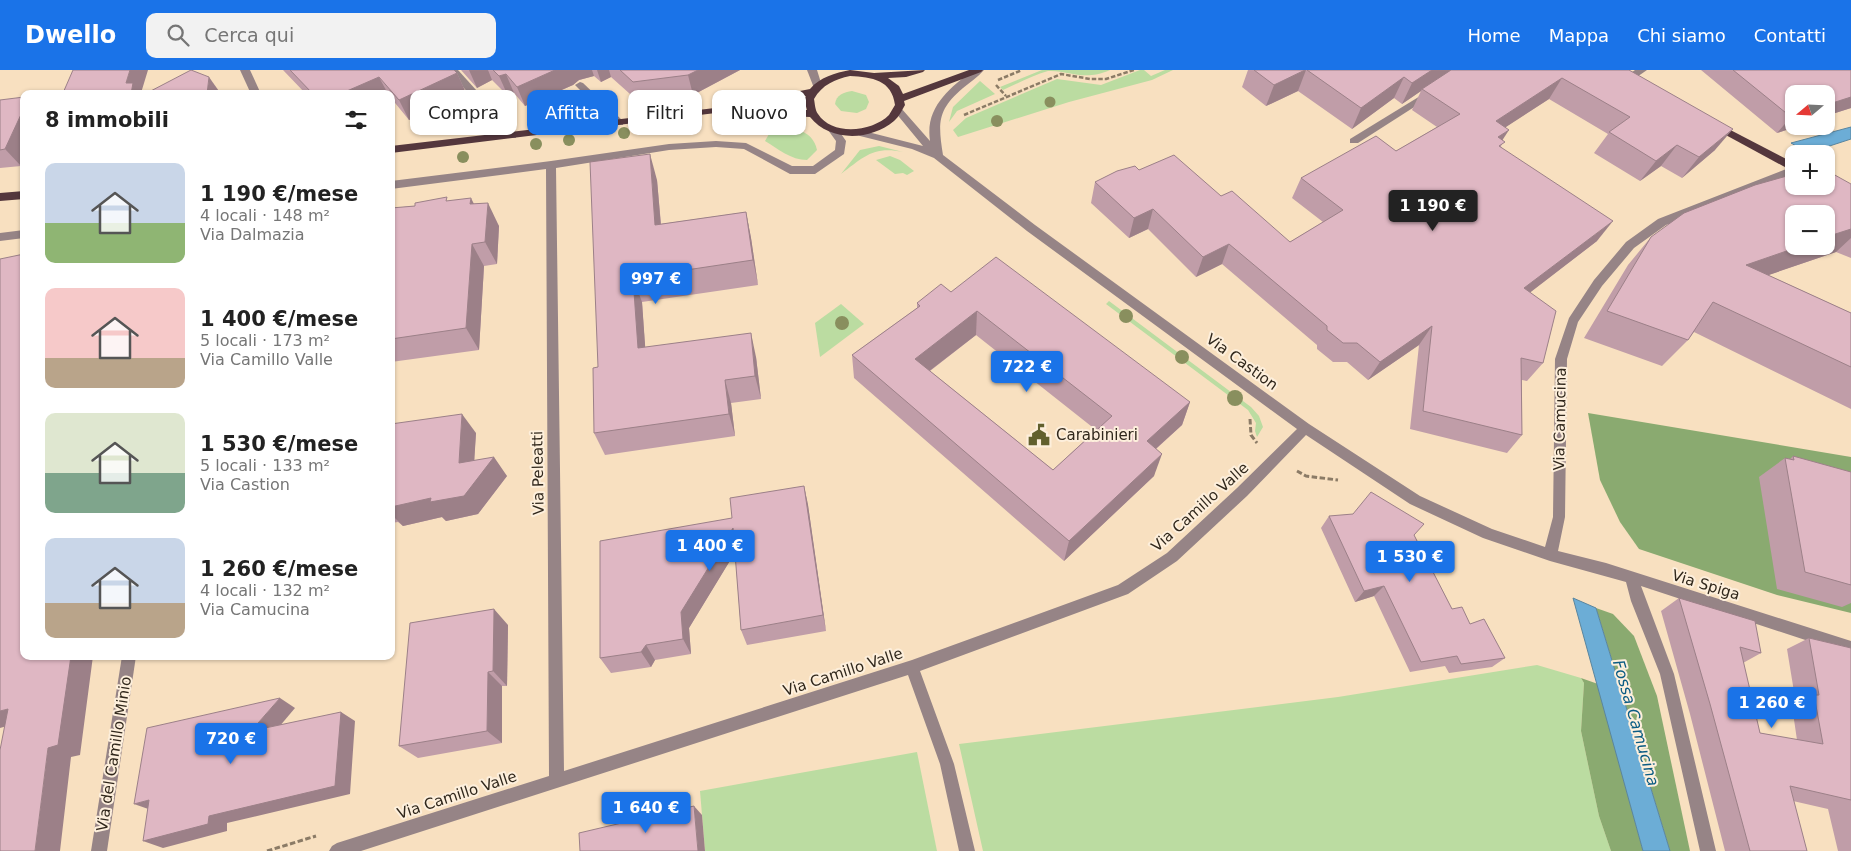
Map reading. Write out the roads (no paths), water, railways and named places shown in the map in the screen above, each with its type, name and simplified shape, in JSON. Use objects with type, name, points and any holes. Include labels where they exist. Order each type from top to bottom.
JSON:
[{"type":"main road","points":[[876,76],[906,74],[920,70]]},
{"type":"main road","points":[[900,99],[979,70]]},
{"type":"main road","points":[[1619,70],[1635,79]]},
{"type":"main road","points":[[806,91],[815,89],[837,75],[860,71],[888,81],[896,89],[900,99],[898,110],[884,125],[860,133],[833,130],[816,121],[812,114],[809,99],[815,89]]},
{"type":"main road","points":[[395,150],[712,111]]},
{"type":"main road","points":[[806,114],[812,114]]},
{"type":"main road","points":[[1703,119],[1785,164]]},
{"type":"main road","points":[[0,197],[20,194]]},
{"type":"street","points":[[244,70],[254,90]]},
{"type":"street","points":[[453,70],[512,136]]},
{"type":"street","points":[[812,70],[815,89]]},
{"type":"street","points":[[938,156],[934,124],[940,105],[979,70]]},
{"type":"street","points":[[1635,79],[1642,70]]},
{"type":"street","points":[[580,85],[619,123]]},
{"type":"street","points":[[1354,141],[1441,85]]},
{"type":"street","name":"Via Castion","points":[[898,110],[938,156],[1031,228],[1306,428],[1415,500],[1488,534],[1550,555]]},
{"type":"street","points":[[395,184],[669,147],[716,144],[746,146],[790,170],[815,170],[840,152],[841,141],[833,130]]},
{"type":"street","name":"Via Castion","points":[[860,133],[915,146],[938,156]]},
{"type":"street","name":"Via Peleatti","points":[[551,164],[556,781]]},
{"type":"street","name":"Via Camucina","points":[[1550,555],[1559,517],[1560,359],[1573,321],[1598,283],[1630,245],[1662,222],[1785,173]]},
{"type":"street","points":[[0,237],[20,234]]},
{"type":"street","name":"Via Camillo Valle","points":[[337,851],[912,667],[1123,590],[1172,557],[1242,492],[1306,428]]},
{"type":"street","name":"Via Spiga","points":[[1550,555],[1606,569],[1632,579],[1851,648]]},
{"type":"street","points":[[1632,579],[1638,601],[1667,674],[1708,851]]},
{"type":"street","name":"Via del Camillo Minio","points":[[98,851],[128,660]]},
{"type":"street","points":[[912,667],[947,764],[967,851]]},
{"type":"water","points":[[1851,127],[1851,139],[1833,145],[1794,145],[1791,143],[1821,135],[1835,135],[1835,131]]},
{"type":"water","points":[[1573,598],[1596,608],[1670,851],[1643,851]]},
{"type":"place","name":"Carabinieri","points":[[1039,435]]},
{"type":"water label","name":"Fossa Camucina","points":[[1636,723]]}]
